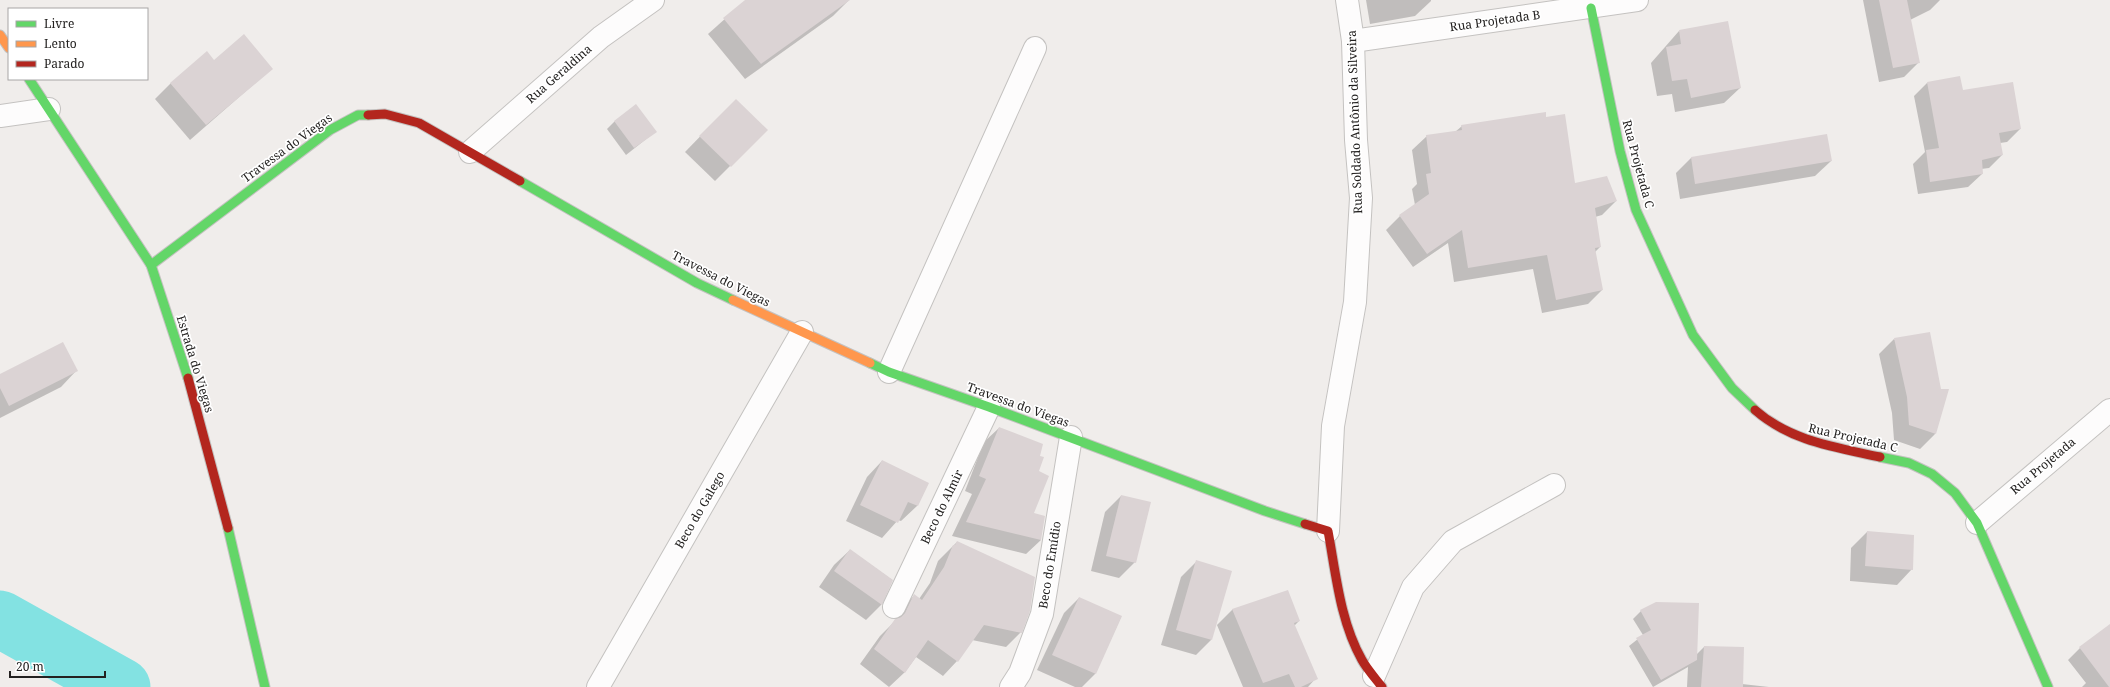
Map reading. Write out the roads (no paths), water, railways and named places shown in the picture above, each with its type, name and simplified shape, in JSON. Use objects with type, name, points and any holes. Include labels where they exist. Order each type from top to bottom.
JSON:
[{"type":"street","name":"Rua Geraldina","points":[[470,152],[601,37],[653,0]]},
{"type":"street","name":"Rua Soldado Antônio da Silveira","points":[[1347,0],[1354,41],[1356,140],[1361,198],[1355,302],[1333,426],[1328,531],[1346,620],[1361,659],[1378,682]]},
{"type":"street","name":"Rua Projetada B","points":[[1354,41],[1591,8],[1637,0]]},
{"type":"street","name":"Rua Projetada C","points":[[1591,8],[1620,151],[1636,210],[1693,335],[1732,388],[1770,423],[1811,442],[1909,463],[1932,474],[1955,492],[1977,523],[2048,687]]},
{"type":"street","points":[[0,35],[8,47]]},
{"type":"street","points":[[889,372],[1035,48]]},
{"type":"street","name":"Estrada do Viegas","points":[[30,80],[151,265],[187,375],[220,493],[265,687]]},
{"type":"street","points":[[0,116],[49,109]]},
{"type":"street","name":"Travessa do Viegas","points":[[151,265],[330,130],[358,115],[385,114],[419,123],[697,283],[889,372],[1071,437],[1265,511],[1328,531]]},
{"type":"street","name":"Beco do Galego","points":[[598,687],[802,332]]},
{"type":"street","name":"Beco do Almir","points":[[894,606],[989,407]]},
{"type":"street","name":"Rua Projetada","points":[[1977,523],[2110,410]]},
{"type":"street","name":"Beco do Emídio","points":[[1011,687],[1020,673],[1042,614],[1071,437]]},
{"type":"street","points":[[1378,682],[1414,587],[1453,541],[1554,485]]},
{"type":"waterway","points":[[0,619],[122,687]]}]
